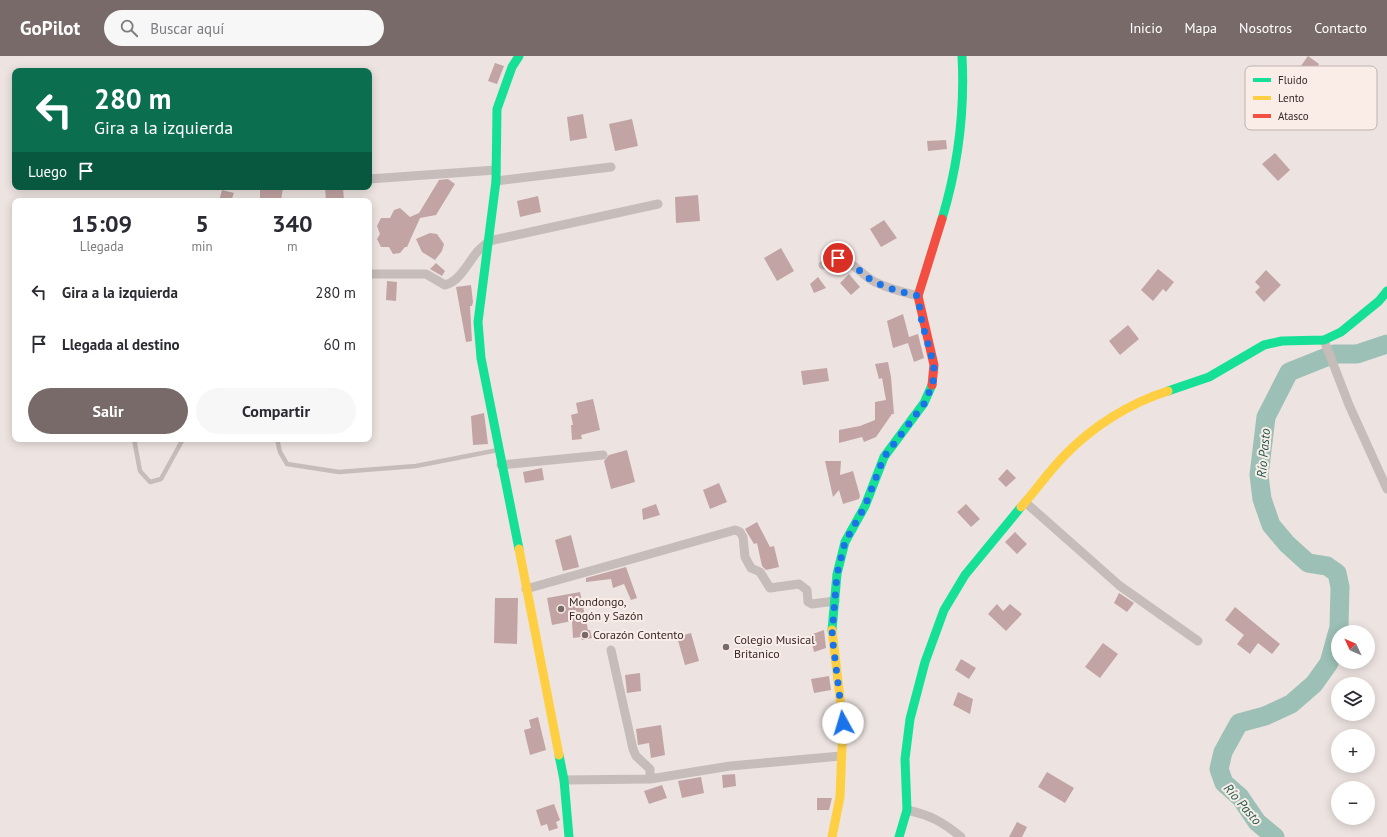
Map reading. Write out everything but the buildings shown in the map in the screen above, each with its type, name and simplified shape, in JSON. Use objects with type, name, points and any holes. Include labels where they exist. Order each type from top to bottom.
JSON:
[{"type":"street","points":[[519,56],[512,67],[497,108],[496,181],[478,322],[481,358],[498,450],[564,780],[570,837]]},
{"type":"street","points":[[832,837],[840,797],[843,723],[832,635],[837,574],[845,542],[865,506],[884,457],[924,404],[933,383],[934,365],[922,323],[918,296],[949,196],[956,160],[964,88],[962,56]]},
{"type":"street","points":[[496,181],[611,167]]},
{"type":"street","points":[[372,179],[496,170]]},
{"type":"street","points":[[372,274],[426,274],[445,285],[457,279],[478,251],[489,241],[658,204]]},
{"type":"street","points":[[823,265],[838,258],[849,261],[874,282],[893,290],[918,296]]},
{"type":"street","points":[[899,837],[907,810],[905,759],[910,719],[925,662],[944,610],[965,575],[1065,455],[1100,424],[1152,396],[1209,377],[1264,346],[1282,341],[1325,344],[1379,300],[1387,291]]},
{"type":"street","points":[[1325,344],[1349,405],[1387,489]]},
{"type":"street","points":[[501,465],[603,455]]},
{"type":"street","points":[[1025,502],[1120,586],[1198,641]]},
{"type":"street","points":[[526,589],[735,530],[740,532],[743,537],[745,557],[751,568],[760,572],[770,588],[799,584],[807,590],[808,602],[812,604],[835,601]]},
{"type":"street","points":[[611,650],[633,749],[636,756],[650,769],[650,779]]},
{"type":"street","points":[[564,780],[650,779],[730,766],[841,756]]},
{"type":"street","points":[[907,810],[928,815],[949,827],[961,837]]},
{"type":"lane","points":[[135,442],[140,471],[150,482],[161,479],[181,442]]},
{"type":"lane","points":[[278,442],[280,452],[287,464],[339,472],[416,466],[498,450]]},
{"type":"waterway","name":"Río Pasto","points":[[1275,837],[1257,822],[1240,797],[1224,783],[1219,769],[1223,752],[1239,723],[1265,716],[1291,704],[1314,684],[1329,663],[1339,627],[1340,587],[1337,573],[1327,566],[1308,563],[1287,544],[1271,525],[1262,499],[1259,475],[1266,417],[1289,372],[1334,354],[1357,354],[1387,344]]},
{"type":"traffic: fast","points":[[519,56],[512,67],[497,109],[496,181],[478,322],[481,358],[519,549]]},
{"type":"traffic: fast","points":[[942,219],[948,199],[959,138],[963,77],[962,56]]},
{"type":"traffic: fast","points":[[1168,391],[1209,377],[1264,345],[1282,341],[1324,340],[1341,332],[1379,301],[1387,291]]},
{"type":"traffic: fast","points":[[832,630],[837,574],[845,542],[865,506],[884,457],[924,403],[932,385]]},
{"type":"traffic: fast","points":[[899,837],[907,810],[905,759],[910,719],[925,662],[944,610],[965,575],[1021,507]]},
{"type":"traffic: fast","points":[[559,755],[564,780],[569,837]]},
{"type":"traffic: slow","points":[[1021,507],[1059,461],[1088,434],[1126,409],[1168,391]]},
{"type":"traffic: slow","points":[[519,549],[559,755]]},
{"type":"traffic: slow","points":[[832,630],[843,723],[840,797],[832,837]]},
{"type":"traffic: jam","points":[[932,385],[934,365],[918,296],[942,219]]},
{"type":"place","name":"Mondongo, Fogón y Sazón","points":[[561,609]]},
{"type":"place","name":"Corazón Contento","points":[[585,635]]},
{"type":"place","name":"Colegio Musical Britanico","points":[[726,647]]},
{"type":"route","points":[[838,258],[849,261],[874,282],[893,290],[918,296],[922,323],[934,365],[933,383],[924,404],[903,429],[884,457],[865,506],[845,542],[837,574],[832,635],[843,723]]}]
